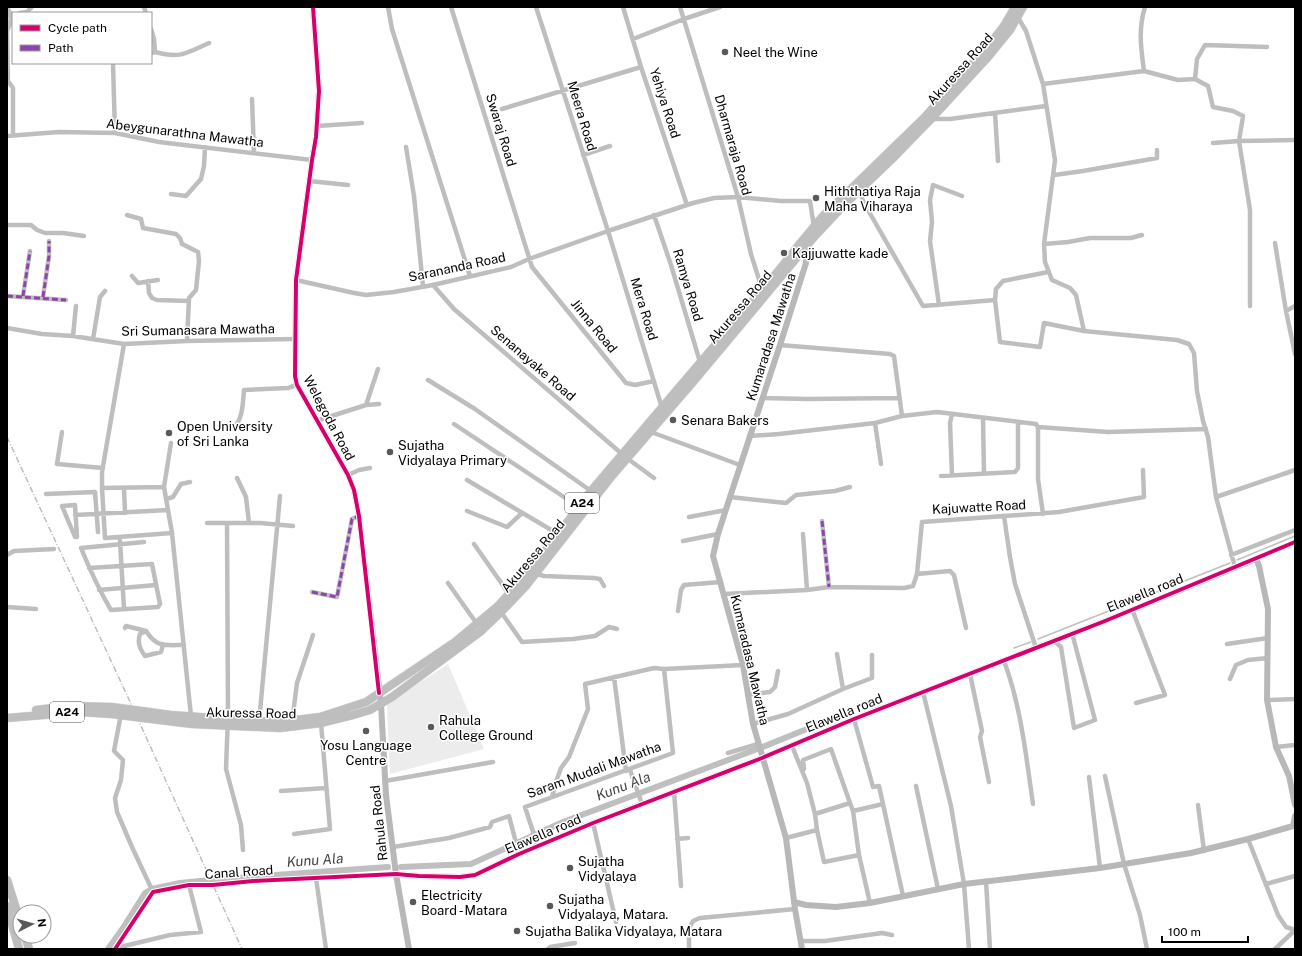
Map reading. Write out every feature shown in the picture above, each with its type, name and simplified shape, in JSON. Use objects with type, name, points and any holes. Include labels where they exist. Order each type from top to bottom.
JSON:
[{"type":"highway","name":"Akuressa Road","points":[[7,713],[69,706],[121,712],[179,722],[292,724],[321,723],[365,711],[381,704],[480,632],[537,574],[591,492],[651,432],[700,362],[762,290],[801,248],[859,191],[892,155],[985,50],[1015,12],[1023,7]]},
{"type":"highway","name":"Akuressa Road","points":[[292,724],[339,712],[366,702],[455,642],[498,606],[531,570],[558,534],[574,519],[611,477],[625,457],[801,248],[814,227],[840,199],[892,155],[931,119],[988,57],[1010,30],[1015,12]]},
{"type":"highway","name":"Akuressa Road","points":[[7,718],[80,712],[121,712],[191,716],[228,722]]},
{"type":"highway","points":[[7,880],[15,904]]},
{"type":"highway","points":[[7,906],[19,949]]},
{"type":"street","name":"Welegoda Road","points":[[314,7],[319,91],[317,126],[296,280],[296,376],[297,385],[348,475],[354,490],[359,516],[379,693]]},
{"type":"street","points":[[388,7],[392,29],[470,276]]},
{"type":"street","name":"Swaraj Road","points":[[451,7],[529,259]]},
{"type":"street","name":"Meera Road","points":[[536,7],[608,231]]},
{"type":"street","name":"Yehiya Road","points":[[623,7],[641,67],[687,205]]},
{"type":"street","name":"Dharmaraja Road","points":[[680,7],[738,197],[751,254],[762,290]]},
{"type":"street","points":[[633,39],[720,7]]},
{"type":"street","points":[[1144,71],[1140,37],[1141,19],[1145,7]]},
{"type":"street","points":[[7,8],[12,14],[7,31],[8,81],[13,88],[13,135]]},
{"type":"street","points":[[1015,12],[1026,31],[1043,84],[1055,160],[1044,244],[1045,262],[1052,280],[1070,288],[1076,295],[1084,331]]},
{"type":"street","points":[[152,32],[154,39],[153,53],[170,56],[182,55],[210,43]]},
{"type":"street","points":[[1195,79],[1197,59],[1205,45],[1267,47]]},
{"type":"street","points":[[113,64],[115,133]]},
{"type":"street","points":[[502,109],[641,67]]},
{"type":"street","points":[[1043,84],[1144,71],[1178,80],[1195,79],[1208,86],[1213,106],[1233,111],[1243,116],[1239,142],[1250,210],[1250,306]]},
{"type":"street","points":[[252,99],[254,153]]},
{"type":"street","points":[[931,119],[950,119],[1046,106]]},
{"type":"street","points":[[995,113],[998,161]]},
{"type":"street","points":[[317,126],[362,123]]},
{"type":"street","name":"Abeygunarathna Mawatha","points":[[7,136],[59,132],[115,133],[159,142],[312,160]]},
{"type":"street","points":[[1213,144],[1295,140]]},
{"type":"street","points":[[406,146],[414,196],[423,286]]},
{"type":"street","points":[[583,155],[610,146]]},
{"type":"street","points":[[171,194],[186,196],[201,179],[204,166],[205,147]]},
{"type":"street","points":[[1054,175],[1157,158],[1157,150]]},
{"type":"street","points":[[310,181],[348,185]]},
{"type":"street","points":[[939,305],[930,241],[932,222],[930,200],[933,185],[962,196]]},
{"type":"street","points":[[859,191],[864,203],[923,306],[995,300]]},
{"type":"street","name":"Sarananda Road","points":[[296,280],[366,295],[433,285],[511,267],[529,259],[654,215],[714,198],[738,197],[781,201],[810,201],[814,227]]},
{"type":"street","points":[[127,215],[141,219],[143,228],[176,234],[180,238],[182,244],[198,252],[199,261],[196,290],[189,298],[187,341]]},
{"type":"street","name":"Ramya Road","points":[[654,215],[671,265],[700,362]]},
{"type":"street","points":[[7,225],[31,225],[37,230],[45,233],[63,233],[84,236]]},
{"type":"street","name":"Mera Road","points":[[608,231],[658,394],[667,408]]},
{"type":"street","points":[[1044,244],[1090,238],[1131,238],[1142,236]]},
{"type":"street","points":[[43,298],[49,256],[49,241]]},
{"type":"street","points":[[1275,243],[1286,311],[1295,354]]},
{"type":"street","name":"Kumaradasa Mawatha","points":[[801,248],[806,256],[806,263],[718,534],[713,556],[743,665],[752,724],[786,838],[794,905],[802,949]]},
{"type":"street","points":[[23,296],[30,251]]},
{"type":"street","name":"Jinna Road","points":[[529,259],[532,267],[626,383],[635,385],[654,381]]},
{"type":"street","points":[[1048,272],[1003,281],[996,289],[995,300],[1000,342],[1040,347],[1044,322],[1084,331],[1177,340],[1189,344],[1194,353],[1197,391],[1208,437],[1216,497],[1235,567]]},
{"type":"street","points":[[132,276],[138,283],[158,280]]},
{"type":"street","points":[[148,281],[149,293],[152,298],[157,300],[189,301]]},
{"type":"street","name":"Senanayake Road","points":[[433,285],[454,309],[625,457],[654,478]]},
{"type":"street","points":[[93,339],[100,297],[105,291]]},
{"type":"street","points":[[7,296],[66,300]]},
{"type":"street","points":[[74,336],[76,306]]},
{"type":"street","points":[[1286,311],[1295,306]]},
{"type":"street","name":"Sri Sumanasara Mawatha","points":[[7,328],[42,334],[74,336],[124,344],[295,339]]},
{"type":"street","points":[[124,344],[103,468],[102,488],[105,538],[172,533]]},
{"type":"street","points":[[780,345],[890,354],[894,356],[902,416]]},
{"type":"street","points":[[366,405],[378,369]]},
{"type":"street","points":[[428,380],[475,409],[591,492]]},
{"type":"street","points":[[224,429],[233,427],[237,424],[241,412],[244,390],[288,388],[297,385]]},
{"type":"street","points":[[658,394],[667,408]]},
{"type":"street","points":[[762,398],[900,398]]},
{"type":"street","points":[[316,420],[366,405],[379,404]]},
{"type":"street","points":[[750,436],[875,423],[902,416],[937,412],[1036,424],[1038,427],[1108,432],[1206,429]]},
{"type":"street","points":[[952,414],[950,423],[952,475]]},
{"type":"street","points":[[983,418],[984,474]]},
{"type":"street","points":[[941,476],[1014,472],[1018,468],[1018,422]]},
{"type":"street","points":[[875,423],[881,464]]},
{"type":"street","points":[[454,424],[580,507]]},
{"type":"street","points":[[1038,427],[1038,479],[1043,514]]},
{"type":"street","points":[[62,432],[57,464],[103,468]]},
{"type":"street","points":[[651,432],[740,465]]},
{"type":"street","points":[[171,442],[164,487],[172,533],[191,716]]},
{"type":"street","points":[[348,475],[359,470],[370,468]]},
{"type":"street","name":"Kajuwatte Road","points":[[917,574],[922,522],[1043,514],[1144,497],[1143,470]]},
{"type":"street","points":[[1216,497],[1295,470]]},
{"type":"street","points":[[237,478],[246,497],[249,523]]},
{"type":"street","points":[[467,480],[558,534]]},
{"type":"street","points":[[166,499],[173,497],[181,484],[190,482]]},
{"type":"street","points":[[102,488],[164,487]]},
{"type":"street","points":[[730,497],[786,503],[796,495],[835,491],[850,487]]},
{"type":"street","points":[[124,488],[125,513]]},
{"type":"street","points":[[46,494],[95,492],[98,532]]},
{"type":"street","points":[[259,724],[280,496]]},
{"type":"street","points":[[75,505],[75,515],[77,537],[75,537],[62,506],[75,505]]},
{"type":"street","points":[[75,515],[168,510]]},
{"type":"street","points":[[689,517],[726,510]]},
{"type":"street","points":[[467,511],[507,527],[522,512]]},
{"type":"street","points":[[312,592],[337,597],[352,519],[359,516]]},
{"type":"street","points":[[1004,516],[1015,584],[1036,648]]},
{"type":"street","points":[[822,521],[829,587]]},
{"type":"street","points":[[207,523],[278,524],[293,526]]},
{"type":"street","points":[[227,523],[228,722],[226,768],[241,825],[243,850]]},
{"type":"street","points":[[1231,555],[1295,530]]},
{"type":"street","points":[[683,541],[718,534]]},
{"type":"street","points":[[802,534],[808,590]]},
{"type":"street","points":[[120,537],[124,609]]},
{"type":"street","points":[[89,568],[152,564],[160,606],[111,610],[99,590],[89,568],[82,548],[144,542]]},
{"type":"street","name":"Elawella road","points":[[396,874],[460,877],[475,875],[519,854],[593,823],[792,746],[854,719],[1054,641],[1295,542]]},
{"type":"street","points":[[474,544],[509,594]]},
{"type":"street","points":[[7,555],[14,551],[54,549]]},
{"type":"street","points":[[1256,559],[1259,566],[1268,609],[1267,700],[1276,747],[1290,776],[1295,805]]},
{"type":"street","points":[[724,594],[808,590],[829,587],[904,588],[913,586],[917,574],[950,571],[954,575],[966,628]]},
{"type":"street","points":[[537,574],[544,576],[600,579],[604,586]]},
{"type":"street","points":[[678,611],[681,590],[684,585],[721,582]]},
{"type":"street","points":[[448,583],[477,624]]},
{"type":"street","points":[[99,590],[156,585]]},
{"type":"street","points":[[7,607],[36,609]]},
{"type":"street","points":[[1132,609],[1165,695],[1136,703]]},
{"type":"street","points":[[501,612],[522,642],[595,636],[609,628],[617,629]]},
{"type":"street","points":[[124,628],[126,626],[146,631],[152,641],[163,645],[184,645]]},
{"type":"street","points":[[146,631],[140,634],[138,639],[140,648],[145,656],[158,654],[161,652],[163,645]]},
{"type":"street","points":[[1054,641],[1061,647],[1074,728],[1095,720],[1072,633]]},
{"type":"street","points":[[292,724],[297,683],[313,635]]},
{"type":"street","points":[[1227,644],[1268,638]]},
{"type":"street","points":[[837,654],[843,689]]},
{"type":"street","points":[[752,724],[788,714],[843,689],[872,678],[872,655]]},
{"type":"street","points":[[1230,679],[1236,666],[1248,660],[1268,658]]},
{"type":"street","points":[[1004,661],[1011,679],[1017,703],[1033,804]]},
{"type":"street","points":[[552,797],[556,779],[561,768],[569,757],[588,709],[585,684],[654,668],[743,665]]},
{"type":"street","name":"Saram Mudali Mawatha","points":[[538,846],[525,807],[673,753],[664,668]]},
{"type":"street","points":[[747,695],[770,692],[775,687],[778,671]]},
{"type":"street","points":[[970,674],[982,731],[980,737],[989,782]]},
{"type":"street","points":[[614,677],[628,770],[642,804]]},
{"type":"street","points":[[923,692],[952,806],[964,884],[969,949]]},
{"type":"street","name":"Rahula Road","points":[[379,693],[386,781],[396,874],[409,949]]},
{"type":"street","points":[[1267,700],[1295,699]]},
{"type":"street","points":[[116,948],[153,892],[117,812],[115,798],[122,780],[124,760],[114,751],[121,712]]},
{"type":"street","points":[[854,719],[873,787],[879,786],[903,896]]},
{"type":"street","points":[[294,834],[330,829],[321,723]]},
{"type":"street","points":[[728,753],[758,744]]},
{"type":"street","points":[[1276,747],[1295,745]]},
{"type":"street","points":[[792,746],[807,783],[815,814],[824,862],[859,855]]},
{"type":"street","points":[[802,770],[804,769],[803,760],[831,749],[853,811],[859,855],[870,903]]},
{"type":"street","points":[[386,781],[493,762]]},
{"type":"street","points":[[1105,776],[1124,864],[1140,915],[1147,949]]},
{"type":"street","points":[[1089,777],[1100,868]]},
{"type":"street","points":[[916,786],[938,889]]},
{"type":"street","points":[[281,791],[326,788]]},
{"type":"street","points":[[674,791],[680,886]]},
{"type":"street","points":[[815,814],[850,803]]},
{"type":"street","points":[[853,811],[883,804]]},
{"type":"street","points":[[1198,805],[1204,850]]},
{"type":"street","points":[[393,847],[449,838],[490,827],[492,822],[509,816],[519,854]]},
{"type":"street","points":[[690,949],[690,928],[693,921],[700,918],[794,905],[836,907],[870,903],[964,884],[1124,864],[1204,850],[1248,839],[1294,826],[1295,816]]},
{"type":"street","points":[[593,823],[616,922]]},
{"type":"street","points":[[786,838],[817,830]]},
{"type":"street","points":[[677,839],[688,838]]},
{"type":"street","points":[[1248,839],[1278,915],[1286,927],[1295,930],[1275,949]]},
{"type":"street","name":"Canal Road","points":[[153,892],[189,886],[213,885],[253,880],[396,874]]},
{"type":"street","points":[[1266,884],[1295,876]]},
{"type":"street","points":[[316,878],[326,949]]},
{"type":"street","points":[[986,881],[990,949]]},
{"type":"street","points":[[116,948],[170,935],[201,932],[189,886]]},
{"type":"street","points":[[801,941],[825,941],[882,933],[892,935]]},
{"type":"street","points":[[548,949],[550,947],[575,943]]},
{"type":"shaded area","name":"Rahula College Ground","points":[[448,664],[484,749],[390,774],[387,704]]},
{"type":"waterway","points":[[1237,560],[1295,536]]},
{"type":"waterway","points":[[1038,639],[1230,563]]},
{"type":"waterway","points":[[1014,648],[1031,642]]},
{"type":"waterway","name":"Kunu Ala","points":[[401,867],[471,864],[563,822],[760,748],[829,720]]},
{"type":"waterway","name":"Kunu Ala","points":[[108,949],[145,893],[152,889],[180,883],[220,879],[388,867]]},
{"type":"railway","points":[[7,437],[132,706],[242,949]]},
{"type":"marked path","points":[[43,297],[49,256],[49,241]]},
{"type":"marked path","points":[[23,296],[30,251]]},
{"type":"marked path","points":[[7,296],[66,300]]},
{"type":"marked path","points":[[312,592],[337,597],[352,519],[359,516]]},
{"type":"marked path","points":[[822,521],[829,587]]},
{"type":"cycle path","points":[[313,7],[319,91],[316,137],[296,280],[295,376],[297,385],[348,475],[354,490],[359,516],[379,693]]},
{"type":"cycle path","points":[[115,949],[153,892],[189,885],[213,885],[253,881],[396,874],[460,877],[475,875],[519,854],[593,823],[762,758],[854,719],[1105,621],[1295,542]]},
{"type":"place","name":"Neel the Wine","points":[[725,52]]},
{"type":"place","name":"Hiththatiya Raja Maha Viharaya","points":[[816,198]]},
{"type":"place","name":"Kajjuwatte kade","points":[[784,253]]},
{"type":"place","name":"Senara Bakers","points":[[673,420]]},
{"type":"place","name":"Open University of Sri Lanka","points":[[169,433]]},
{"type":"place","name":"Sujatha Vidyalaya Primary","points":[[390,452]]},
{"type":"place","name":"Rahula College Ground","points":[[431,727]]},
{"type":"place","name":"Yosu Language Centre","points":[[366,731]]},
{"type":"place","name":"Sujatha Vidyalaya","points":[[570,868]]},
{"type":"place","name":"Electricity Board - Matara","points":[[413,902]]},
{"type":"place","name":"Sujatha Vidyalaya, Matara.","points":[[550,906]]},
{"type":"place","name":"Sujatha Balika Vidyalaya, Matara","points":[[517,931]]}]
